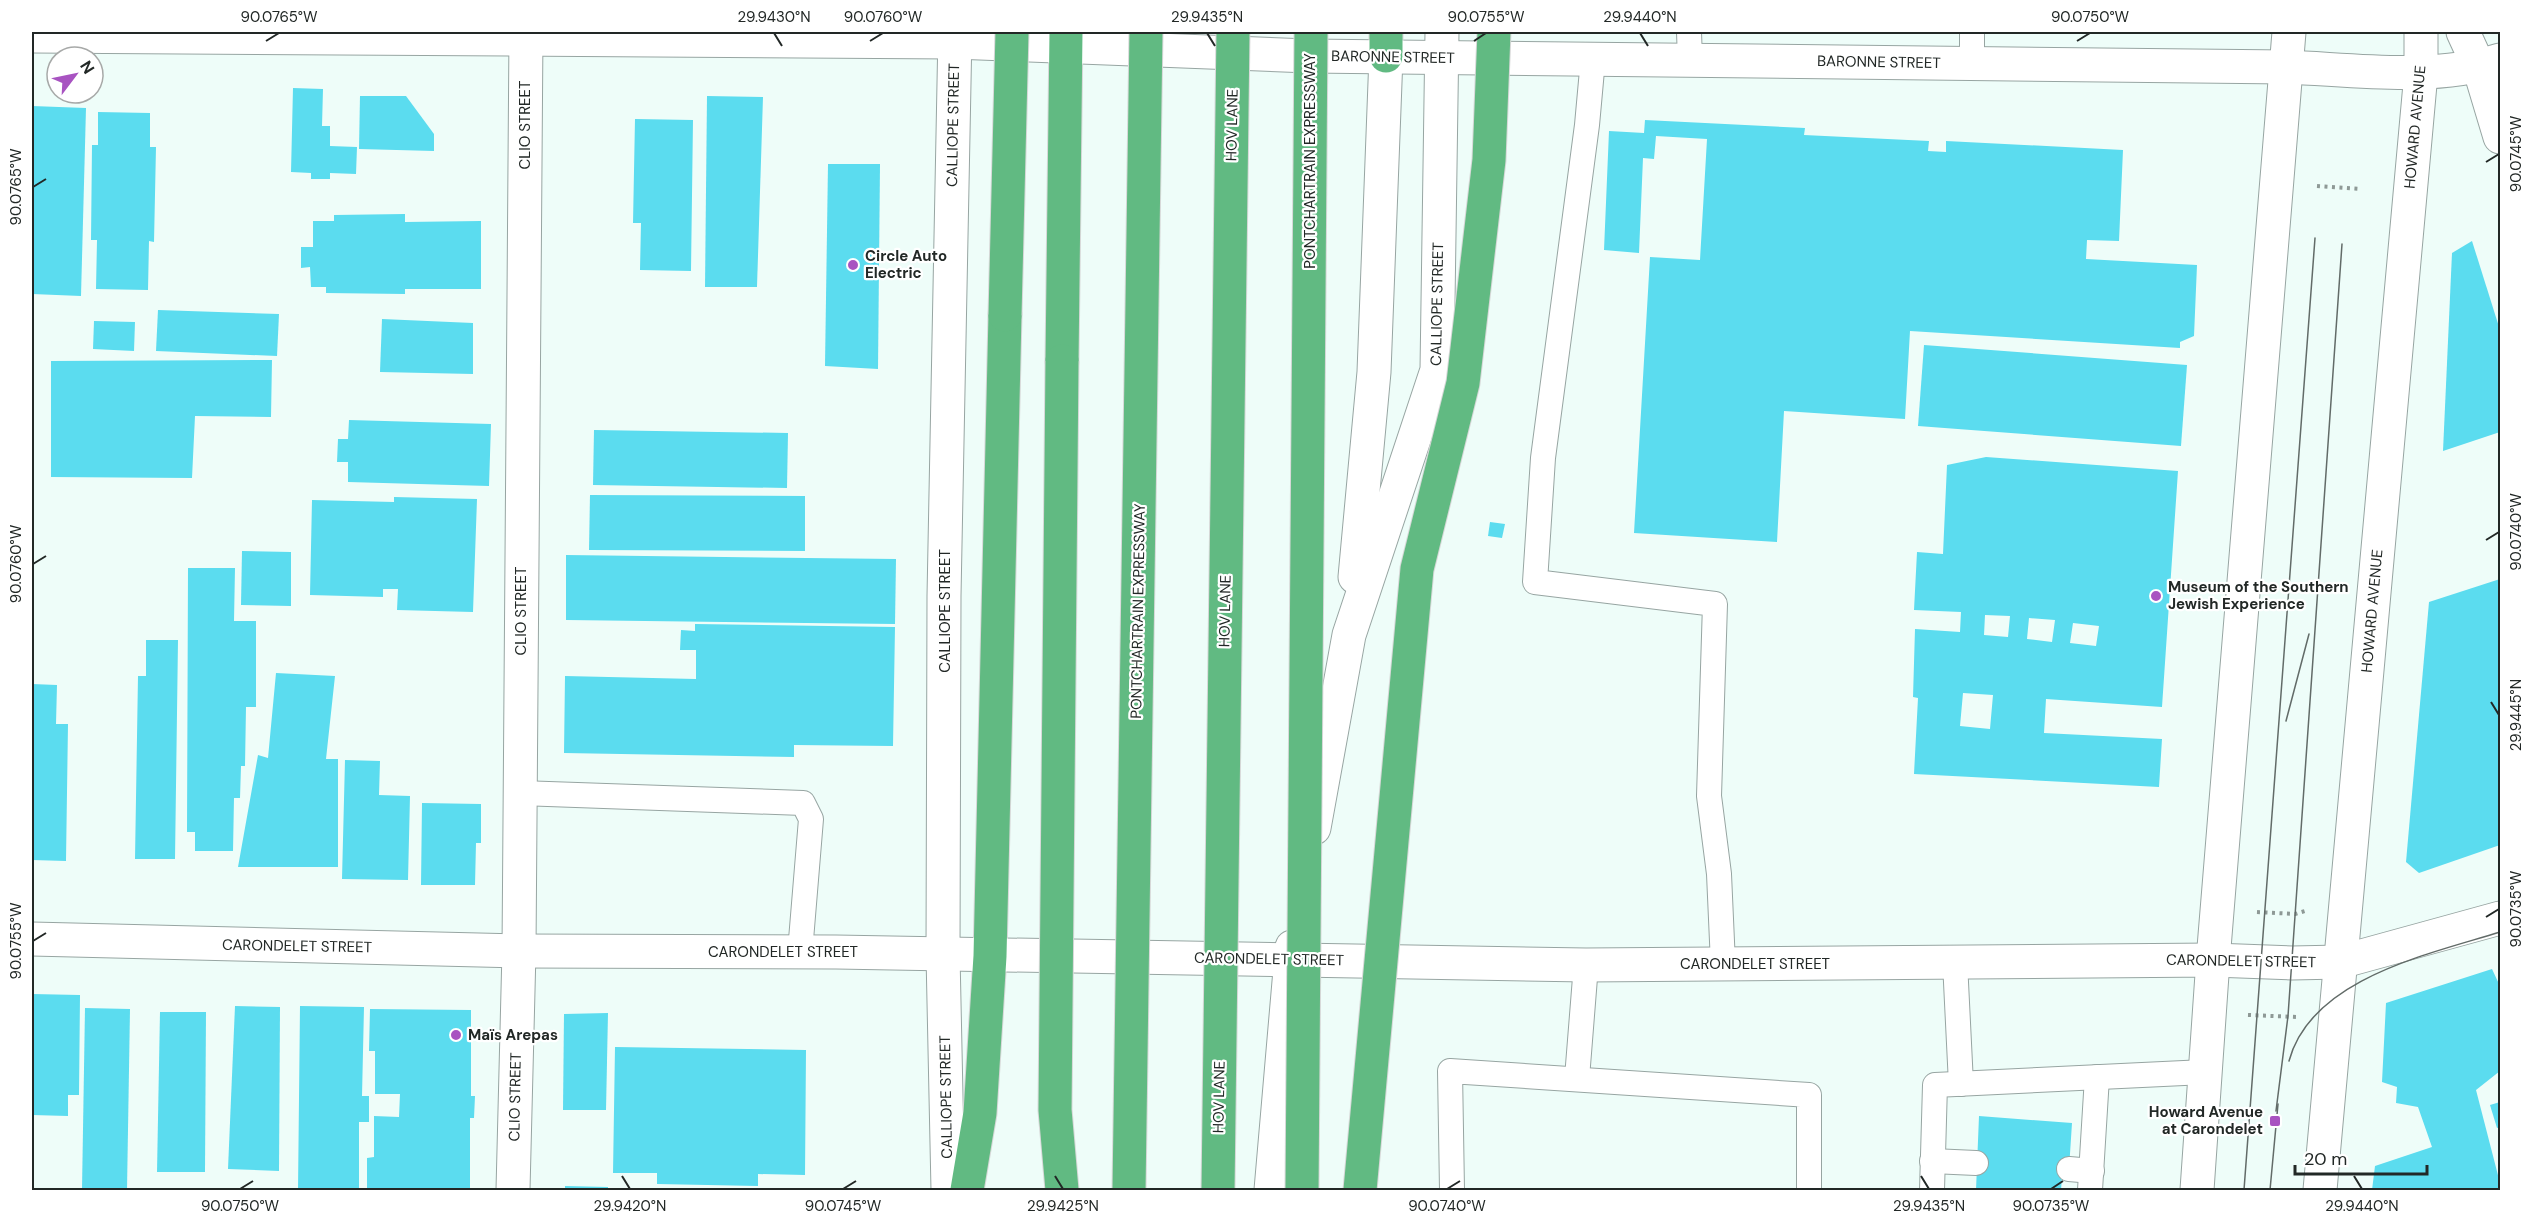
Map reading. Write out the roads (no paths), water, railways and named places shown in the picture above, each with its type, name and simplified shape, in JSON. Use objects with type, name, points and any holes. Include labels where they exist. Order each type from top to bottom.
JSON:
[{"type":"highway","points":[[967,1191],[980,1113],[990,956],[1012,32]]},
{"type":"highway","name":"PONTCHARTRAIN EXPRESSWAY","points":[[1130,1191],[1146,32]]},
{"type":"highway","name":"HOV LANE","points":[[1218,1191],[1233,32]]},
{"type":"highway","name":"PONTCHARTRAIN EXPRESSWAY","points":[[1302,1191],[1311,32]]},
{"type":"highway","points":[[1360,1191],[1417,570],[1463,383],[1489,160],[1494,32]]},
{"type":"highway","points":[[1062,1191],[1055,1110],[1066,39]]},
{"type":"street","points":[[2197,1191],[2213,960],[2289,32]]},
{"type":"street","name":"HOWARD AVENUE","points":[[2320,1191],[2421,73],[2421,32]]},
{"type":"street","points":[[2463,32],[2490,63],[2500,137]]},
{"type":"street","name":"CLIO STREET","points":[[513,1191],[519,951],[525,35]]},
{"type":"street","name":"BARONNE STREET","points":[[32,36],[954,37],[1066,39],[1309,56],[1386,44],[1441,44],[1593,59],[1689,46],[1972,63],[2287,67],[2421,73],[2490,63]]},
{"type":"street","name":"CALLIOPE STREET","points":[[948,1191],[943,955],[944,596],[954,37]]},
{"type":"street","name":"CALLIOPE STREET","points":[[1271,1191],[1290,958],[1349,635],[1374,372],[1386,44]]},
{"type":"street","name":"CALLIOPE STREET","points":[[1349,635],[1437,370],[1441,44]]},
{"type":"street","name":"CARONDELET STREET","points":[[32,939],[519,951],[1290,958],[1586,965],[2213,960],[2292,963],[2340,962],[2500,918]]},
{"type":"lane","points":[[1972,32],[1972,63]]},
{"type":"lane","points":[[1593,59],[1587,125],[1543,458],[1535,582],[1715,604],[1709,796],[1719,874],[1723,964]]},
{"type":"lane","points":[[520,793],[803,803],[811,819],[800,952]]},
{"type":"lane","points":[[1955,962],[1961,1084]]},
{"type":"lane","points":[[1577,1078],[1586,965]]},
{"type":"lane","points":[[1452,1191],[1450,1071],[1809,1095],[1809,1191]]},
{"type":"lane","points":[[1932,1191],[1935,1085],[2205,1072]]},
{"type":"lane","points":[[2084,1177],[2097,1077]]},
{"type":"lane","points":[[1932,1161],[1976,1163]]},
{"type":"tram line","points":[[2244,1190],[2315,238]]},
{"type":"tram line","points":[[2276,1111],[2288,1016],[2342,244]]},
{"type":"tram line","points":[[2286,721],[2309,634]]},
{"type":"tram line","points":[[2289,1061],[2302,1033],[2321,1009],[2347,990],[2376,974],[2408,961],[2500,932]]},
{"type":"tram line","points":[[2270,1190],[2278,1104]]},
{"type":"place","name":"Circle Auto Electric","points":[[853,265]]},
{"type":"place","name":"Museum of the Southern Jewish Experience","points":[[2156,596]]},
{"type":"place","name":"Maïs Arepas","points":[[456,1035]]},
{"type":"place","name":"Howard Avenue at Carondelet","points":[[2275,1121]]}]
